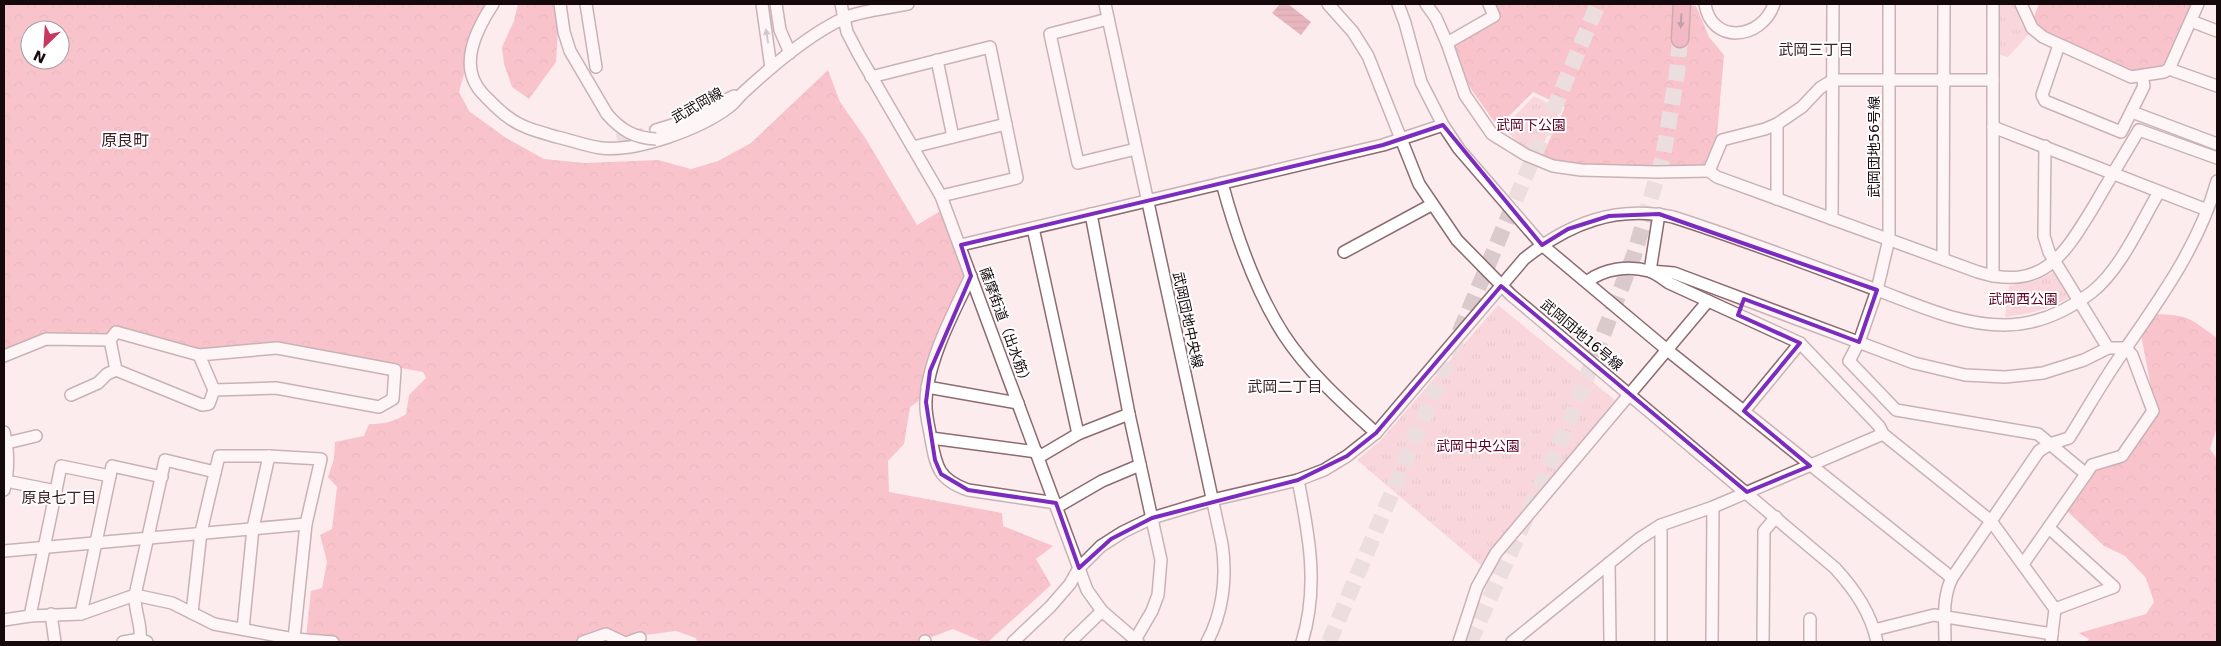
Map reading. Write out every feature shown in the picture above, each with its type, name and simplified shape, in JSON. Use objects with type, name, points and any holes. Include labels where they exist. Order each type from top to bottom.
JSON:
[{"type":"highway","points":[[1680,39],[1682,4]]},
{"type":"street","points":[[493,4],[481,22],[472,44],[470,60],[472,75],[479,89],[506,117],[519,124],[602,148],[636,146],[656,135]]},
{"type":"street","name":"武武岡線","points":[[560,4],[564,32],[570,51],[607,114],[618,126],[634,136],[678,135],[693,128],[730,106],[743,92],[790,53],[843,18]]},
{"type":"street","points":[[586,4],[596,67]]},
{"type":"street","points":[[762,4],[771,68]]},
{"type":"street","points":[[776,4],[780,30],[790,53]]},
{"type":"street","name":"薩摩街道（出水筋）","points":[[841,4],[847,32],[871,77],[941,196],[961,245],[1087,590],[1102,611],[1136,641]]},
{"type":"street","points":[[843,18],[908,4]]},
{"type":"street","name":"武岡団地中央線","points":[[1105,4],[1222,544],[1224,568],[1219,614],[1207,642]]},
{"type":"street","points":[[1398,4],[1421,82],[1443,125],[1459,149],[1542,244],[1666,349],[1952,578]]},
{"type":"street","points":[[1426,4],[1436,18],[1447,43],[1465,95],[1492,134],[1526,155],[1553,166],[1581,170],[1709,171],[1717,177],[1993,276],[2023,276],[2036,272],[2054,262],[2070,245],[2139,130],[2217,158]]},
{"type":"street","points":[[1447,43],[1494,16],[1489,4]]},
{"type":"street","points":[[1705,4],[1711,19],[1718,26],[1732,33],[1747,33],[1767,19],[1774,4]]},
{"type":"street","points":[[1832,218],[1833,4]]},
{"type":"street","name":"武岡団地56号線","points":[[1890,4],[1889,239],[1877,290],[1859,342],[1849,361],[1896,410],[2038,434],[2050,444]]},
{"type":"street","points":[[1942,259],[1944,4]]},
{"type":"street","points":[[1993,4],[1993,276]]},
{"type":"street","points":[[2021,4],[2032,28],[2043,37],[2131,77],[2170,68],[2217,86]]},
{"type":"street","points":[[2170,68],[2198,4]]},
{"type":"street","name":"武岡団地16号線","points":[[1335,6],[1368,56],[1419,184],[1457,240],[1501,286],[1835,568],[1851,585],[1865,608],[1877,642]]},
{"type":"street","points":[[1108,19],[1050,34],[1078,163],[1136,149]]},
{"type":"street","points":[[2191,21],[2217,31]]},
{"type":"street","points":[[2059,45],[2042,95],[2045,101],[2121,132],[2144,86],[2142,76]]},
{"type":"street","points":[[871,77],[990,47],[1017,178],[941,196]]},
{"type":"street","points":[[937,60],[953,137]]},
{"type":"street","points":[[1709,171],[1722,140],[1777,124],[1802,107],[1820,88],[1833,80],[1993,80]]},
{"type":"street","points":[[2132,112],[2217,144]]},
{"type":"street","points":[[913,147],[1006,124]]},
{"type":"street","points":[[1777,124],[1777,199]]},
{"type":"street","points":[[961,245],[1400,140],[1443,125]]},
{"type":"street","points":[[1993,127],[2207,210]]},
{"type":"street","points":[[583,144],[618,139]]},
{"type":"street","points":[[2044,146],[2044,236],[2048,252],[2108,348]]},
{"type":"street","points":[[1946,642],[1944,604],[1952,578],[2039,451],[2050,444],[2069,438],[2126,348],[2170,284],[2207,210],[2217,181]]},
{"type":"street","points":[[1222,184],[1247,259],[1284,336],[1326,387],[1376,433]]},
{"type":"street","points":[[1013,642],[1050,607],[1070,584],[1079,568],[1111,539],[1152,518],[1212,500],[1298,480],[1324,470],[1347,456],[1376,433],[1524,259],[1542,244],[1568,229],[1609,216],[1633,213],[1659,214],[1691,223],[1954,318],[1991,324],[2024,323],[2055,314],[2092,292],[2112,272],[2159,192]]},
{"type":"street","points":[[1344,252],[1432,205]]},
{"type":"street","points":[[1091,214],[1129,414],[1161,560],[1161,578],[1152,611],[1136,641]]},
{"type":"street","points":[[1650,271],[1659,214]]},
{"type":"street","points":[[1033,228],[1078,434]]},
{"type":"street","points":[[1588,282],[1596,275],[1624,268],[1674,273],[1932,368],[1982,377],[2005,377],[2043,373],[2084,360],[2108,348],[2126,348],[2132,355],[2154,412],[2122,456],[2092,465],[2050,528],[2023,564]]},
{"type":"street","points":[[1650,271],[1669,283],[1800,343],[1879,426],[1883,434],[1991,521],[2055,609],[2051,638],[1934,615],[1874,630]]},
{"type":"street","points":[[971,276],[930,371],[927,387],[927,417],[935,460],[941,474],[948,482],[968,490],[1056,505],[1102,481],[1140,465]]},
{"type":"street","points":[[1459,642],[1478,587],[1496,553],[1708,301]]},
{"type":"street","points":[[116,370],[110,340],[116,332],[199,355],[277,348],[395,370],[393,399],[379,407],[276,388],[214,390]]},
{"type":"street","points":[[4,356],[46,339],[110,340]]},
{"type":"street","points":[[1744,411],[1800,343]]},
{"type":"street","points":[[71,395],[98,383],[107,374],[116,370],[202,405],[209,404],[214,390],[199,355]]},
{"type":"street","points":[[927,387],[1018,403]]},
{"type":"street","points":[[931,438],[1038,455],[1078,434],[1129,414]]},
{"type":"street","points":[[1512,642],[1609,563],[1661,525],[1713,507],[1883,434]]},
{"type":"street","points":[[36,436],[5,438],[8,466],[5,486],[56,491]]},
{"type":"street","points":[[2050,444],[2086,474]]},
{"type":"street","points":[[192,613],[201,532],[219,456],[321,459],[306,524],[294,638]]},
{"type":"street","points":[[243,629],[253,528],[269,456]]},
{"type":"street","points":[[123,642],[144,641],[140,634],[134,604],[135,595],[165,460],[215,472]]},
{"type":"street","points":[[30,616],[61,466],[110,476]]},
{"type":"street","points":[[81,614],[112,466],[162,477]]},
{"type":"street","points":[[1298,480],[1310,536],[1312,573],[1312,596],[1302,642]]},
{"type":"street","points":[[1712,642],[1713,507]]},
{"type":"street","points":[[1764,642],[1764,531],[1776,517]]},
{"type":"street","points":[[4,551],[306,524]]},
{"type":"street","points":[[1661,525],[1661,642]]},
{"type":"street","points":[[2050,528],[2114,587],[2055,609]]},
{"type":"street","points":[[1609,563],[1610,642]]},
{"type":"street","points":[[4,620],[51,614],[81,614],[135,595],[172,603],[214,624],[294,638],[332,642]]},
{"type":"street","points":[[1070,642],[1102,611]]},
{"type":"street","points":[[51,614],[55,642]]},
{"type":"street","points":[[1810,619],[1810,642]]},
{"type":"street","points":[[583,642],[606,634],[623,642]]},
{"type":"highlighted area","points":[[1443,125],[1542,245],[1568,229],[1609,216],[1659,214],[1877,290],[1859,342],[1744,299],[1738,315],[1800,343],[1744,411],[1810,466],[1747,492],[1501,286],[1376,433],[1347,456],[1298,480],[1152,518],[1111,539],[1079,568],[1056,503],[968,490],[941,474],[935,460],[926,402],[930,371],[971,276],[961,245],[1383,145]]},
{"type":"green space","points":[[4,4],[491,4],[467,63],[459,92],[469,111],[506,138],[544,159],[585,163],[658,160],[691,169],[718,161],[751,143],[828,70],[840,102],[866,139],[917,225],[942,210],[969,276],[923,398],[910,407],[904,444],[888,461],[889,492],[1002,513],[1003,526],[1053,546],[1036,559],[1051,585],[988,642],[983,642],[953,629],[924,640],[924,642],[697,642],[696,638],[676,631],[645,635],[624,642],[340,642],[306,637],[311,591],[322,588],[327,562],[320,535],[332,529],[337,487],[328,477],[334,459],[335,442],[364,436],[369,424],[389,422],[406,414],[409,395],[426,378],[423,372],[276,345],[200,350],[138,335],[114,327],[106,335],[47,334],[4,350]]},
{"type":"green space","points":[[518,4],[553,4],[558,31],[556,62],[529,99],[512,87],[504,64],[502,47],[514,21]]},
{"type":"green space","points":[[1495,4],[1676,4],[1696,6],[1709,37],[1724,55],[1717,136],[1706,164],[1692,167],[1569,165],[1542,156],[1565,107],[1533,92],[1498,127],[1471,89],[1451,47],[1501,18]]},
{"type":"green space","points":[[2000,4],[2014,4],[2022,25],[2030,33],[2008,57],[1997,54]]},
{"type":"green space","points":[[2039,4],[2192,4],[2166,65],[2132,73],[2053,39],[2033,19]]},
{"type":"green space","name":"武岡下公園","points":[[1534,96],[1561,110],[1538,154],[1522,146],[1503,128]]},
{"type":"green space","name":"武岡西公園","points":[[2054,272],[2071,297],[2039,310],[2005,317],[2009,286],[2034,281]]},
{"type":"green space","name":"武岡中央公園","points":[[1498,305],[1616,401],[1492,550],[1482,566],[1357,460],[1380,441]]},
{"type":"green space","points":[[2155,314],[2189,319],[2217,338],[2217,427],[2210,449],[2217,459],[2217,642],[2086,642],[2089,639],[2079,633],[2146,614],[2154,602],[2146,578],[2125,556],[2104,546],[2066,510],[2096,468],[2126,462],[2158,413],[2141,335]]},
{"type":"shaded area","points":[[1280,4],[1288,4],[1311,22],[1301,35],[1272,13]]},
{"type":"tunnel","points":[[1329,642],[1598,4]]},
{"type":"tunnel","points":[[1470,642],[1570,420],[1634,255],[1663,157],[1677,74],[1680,39]]},
{"type":"tunnel","points":[[617,139],[656,130]]},
{"type":"district","name":"武岡三丁目","points":[[1816,50]]},
{"type":"district","name":"原良町","points":[[125,140]]},
{"type":"district","name":"武岡二丁目","points":[[1285,387]]},
{"type":"district","name":"原良七丁目","points":[[59,498]]}]
